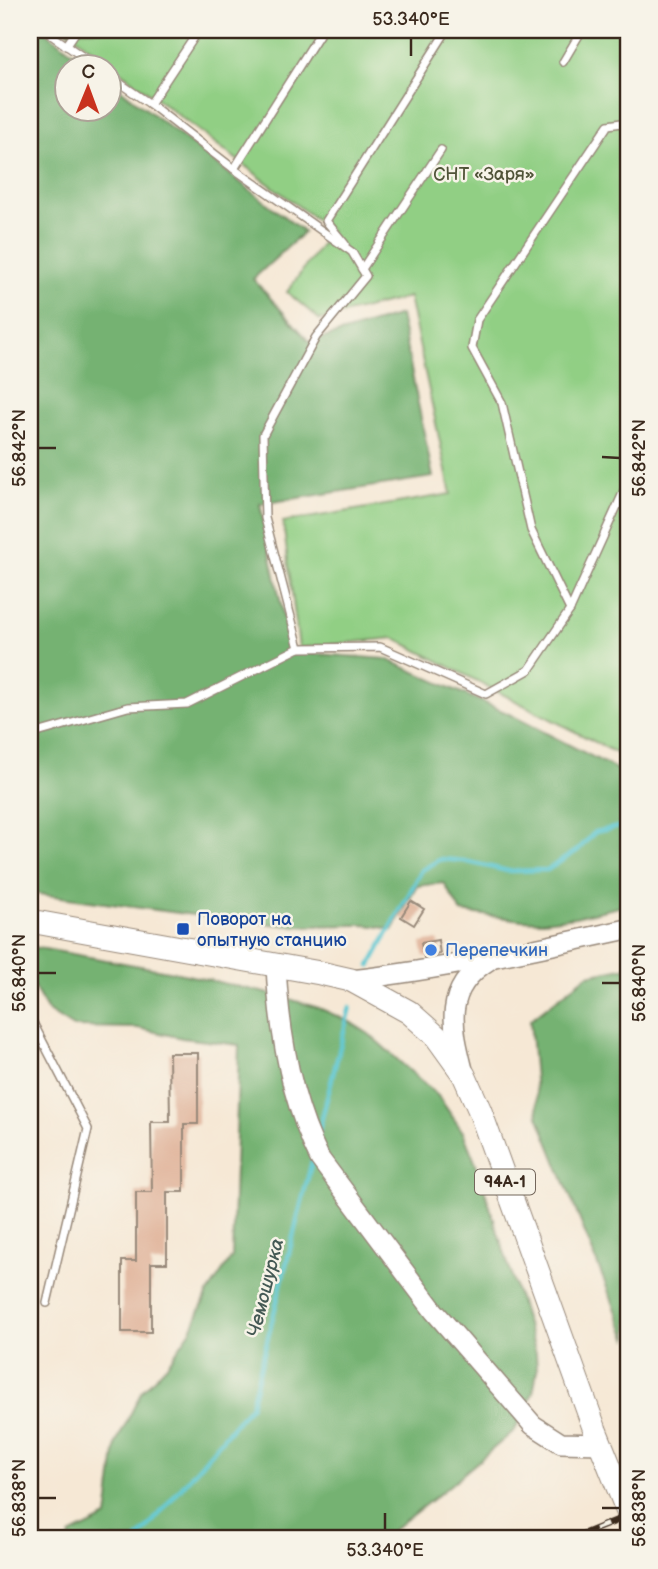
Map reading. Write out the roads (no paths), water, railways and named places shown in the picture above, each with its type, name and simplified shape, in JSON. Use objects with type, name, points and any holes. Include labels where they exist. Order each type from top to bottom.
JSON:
[{"type":"main road","name":"94А-1","points":[[30,921],[351,980],[410,1012],[436,1036],[464,1075],[480,1111],[628,1512]]},
{"type":"main road","points":[[351,980],[494,958],[628,929]]},
{"type":"main road","points":[[464,1075],[456,1039],[456,999],[463,982],[475,970],[494,958]]},
{"type":"main road","points":[[276,965],[278,1018],[288,1066],[309,1137],[320,1159],[434,1311],[533,1425],[561,1443],[601,1444]]},
{"type":"lane","points":[[44,30],[75,52]]},
{"type":"lane","points":[[66,46],[77,30]]},
{"type":"lane","points":[[150,104],[199,30]]},
{"type":"lane","points":[[233,169],[322,30]]},
{"type":"lane","points":[[299,648],[265,517],[263,435],[316,337],[366,276],[352,252],[326,221],[447,30]]},
{"type":"lane","points":[[563,62],[582,30]]},
{"type":"lane","points":[[122,85],[233,169],[352,252]]},
{"type":"lane","points":[[570,610],[531,530],[502,403],[471,348],[477,320],[608,125],[628,122]]},
{"type":"lane","points":[[362,269],[441,150]]},
{"type":"lane","points":[[30,736],[128,707],[187,704],[299,648],[380,647],[486,694],[529,670],[570,610],[628,482]]},
{"type":"lane","points":[[30,1017],[88,1129],[47,1303]]},
{"type":"waterway","name":"Чемошурка","points":[[370,966],[422,870],[441,859],[508,871],[547,870],[578,850],[595,832],[628,825]]},
{"type":"waterway","name":"Чемошурка","points":[[317,1138],[350,1007]]},
{"type":"waterway","name":"Чемошурка","points":[[138,1539],[251,1405],[313,1157]]},
{"type":"railway","points":[[571,1539],[628,1516]]},
{"type":"place","name":"Поворот на опытную станцию","points":[[183,929]]},
{"type":"place","name":"Перепечкин","points":[[431,950]]},
{"type":"park label","name":"СНТ «Заря»","points":[[484,174]]}]
